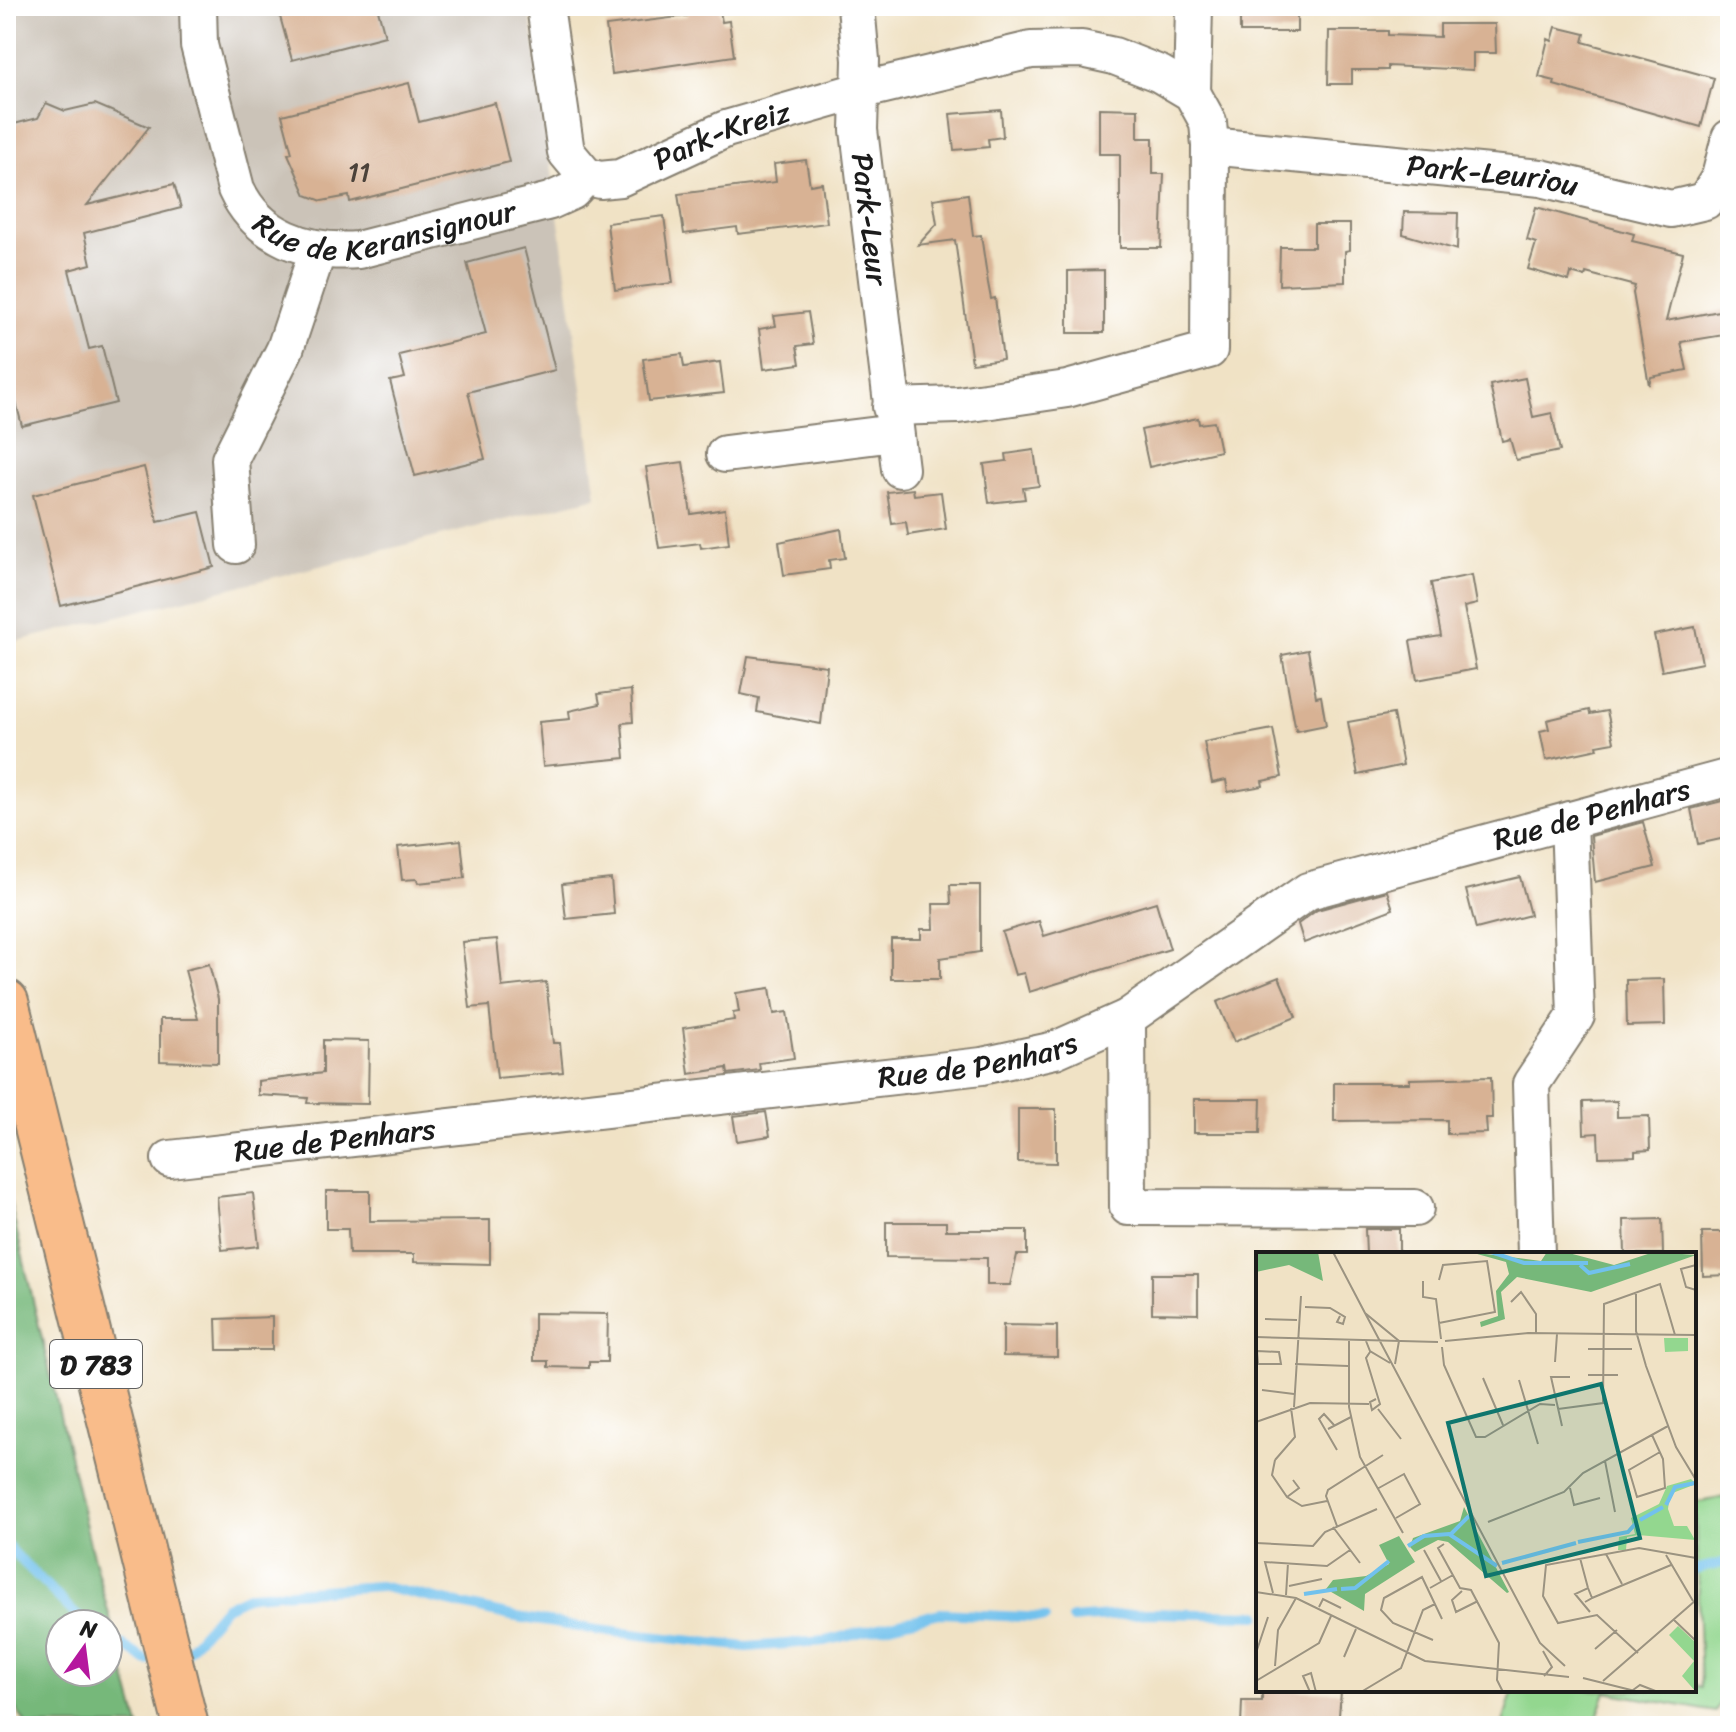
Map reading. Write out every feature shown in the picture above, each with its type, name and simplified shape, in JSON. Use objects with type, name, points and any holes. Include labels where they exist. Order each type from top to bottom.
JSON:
[{"type":"main road","name":"D 783","points":[[6,1002],[186,1726]]},
{"type":"street","name":"Rue de Keransignour","points":[[198,6],[199,45],[236,189],[244,207],[284,240],[318,250],[358,250],[550,201],[572,191],[586,176]]},
{"type":"street","points":[[545,6],[562,140],[572,162],[586,176]]},
{"type":"street","name":"Park-Leur","points":[[856,6],[861,60],[859,130],[900,469]]},
{"type":"street","points":[[725,454],[958,405],[1067,389],[1209,350],[1210,146],[1208,122],[1192,93],[1194,6]]},
{"type":"street","points":[[859,91],[1031,50],[1082,49],[1137,64],[1192,93]]},
{"type":"street","name":"Park-Kreiz","points":[[586,176],[600,180],[620,178],[726,129],[859,91]]},
{"type":"street","name":"Park-Leuriou","points":[[1210,146],[1541,178],[1671,209],[1705,201],[1720,177],[1730,138]]},
{"type":"street","points":[[236,545],[230,459],[285,349],[318,250]]},
{"type":"street","name":"Rue de Penhars","points":[[170,1159],[982,1066],[1055,1050],[1127,1018],[1308,891],[1730,777]]},
{"type":"street","points":[[1536,1252],[1531,1084],[1576,1016],[1569,820]]},
{"type":"street","points":[[1127,1018],[1128,1207],[1415,1208]]},
{"type":"shaded area","points":[[6,6],[529,6],[597,497],[6,644]]},
{"type":"green space","points":[[6,1185],[107,1608],[44,1608],[44,1688],[124,1688],[124,1670],[139,1726],[28,1726],[6,1696]]},
{"type":"green space","points":[[1730,1496],[1730,1702],[1722,1698],[1715,1712],[1606,1692],[1696,1692],[1696,1686],[1701,1687],[1696,1503]]},
{"type":"green space","points":[[1512,1692],[1606,1692],[1594,1726],[1502,1726]]},
{"type":"building","points":[[305,6],[377,6],[385,36],[292,60],[279,13]]},
{"type":"building","points":[[686,6],[719,6],[722,22],[729,21],[734,56],[612,74],[606,26],[687,16]]},
{"type":"building","points":[[1240,6],[1297,6],[1297,32],[1240,32]]},
{"type":"building","points":[[1440,24],[1495,24],[1496,53],[1473,53],[1473,70],[1388,66],[1388,70],[1352,70],[1352,84],[1328,84],[1329,31],[1388,31],[1388,35],[1440,37]]},
{"type":"building","points":[[1556,27],[1585,34],[1583,42],[1714,78],[1701,127],[1554,85],[1555,81],[1539,77],[1548,39],[1552,41]]},
{"type":"building","points":[[409,83],[419,122],[495,103],[509,162],[350,202],[349,196],[322,201],[306,195],[288,154],[292,153],[282,115]]},
{"type":"building","points":[[46,103],[65,111],[95,104],[149,127],[87,205],[174,184],[181,208],[84,233],[91,264],[69,270],[89,349],[102,346],[116,403],[22,426],[6,362],[6,126],[38,118]]},
{"type":"building","points":[[1099,108],[1138,109],[1138,138],[1153,138],[1153,174],[1164,174],[1161,248],[1120,248],[1120,154],[1099,154]]},
{"type":"building","points":[[1001,110],[1003,137],[988,139],[989,147],[954,150],[950,114]]},
{"type":"building","points":[[806,160],[810,185],[822,183],[827,223],[738,234],[737,227],[684,234],[678,194],[776,182],[774,164]]},
{"type":"building","points":[[968,194],[973,236],[981,235],[991,299],[995,298],[1003,359],[972,363],[955,240],[918,245],[937,224],[933,199]]},
{"type":"building","points":[[1536,207],[1634,234],[1632,241],[1683,253],[1666,321],[1730,309],[1730,334],[1681,342],[1687,370],[1651,377],[1649,385],[1633,293],[1635,286],[1586,273],[1585,277],[1571,273],[1569,281],[1528,269],[1536,243],[1527,240]]},
{"type":"building","points":[[1404,212],[1458,213],[1457,250],[1403,234]]},
{"type":"building","points":[[664,216],[673,283],[615,290],[607,223]]},
{"type":"building","points":[[1314,224],[1350,224],[1350,250],[1345,251],[1345,282],[1279,285],[1280,247],[1314,247]]},
{"type":"building","points":[[524,248],[555,370],[468,392],[485,459],[415,476],[390,381],[405,378],[399,355],[486,334],[467,263]]},
{"type":"building","points":[[1104,270],[1104,333],[1068,333],[1068,271]]},
{"type":"building","points":[[808,312],[813,344],[797,346],[800,364],[764,369],[759,329],[776,326],[774,316]]},
{"type":"building","points":[[682,354],[684,367],[720,362],[724,393],[649,401],[643,359]]},
{"type":"building","points":[[1525,378],[1533,417],[1552,413],[1560,451],[1516,460],[1510,439],[1502,441],[1490,385]]},
{"type":"building","points":[[1198,418],[1199,424],[1214,422],[1220,451],[1149,467],[1141,430]]},
{"type":"building","points":[[1034,450],[1039,486],[1023,488],[1025,499],[989,503],[984,464],[1007,461],[1006,454]]},
{"type":"building","points":[[683,462],[691,514],[725,509],[729,544],[701,548],[700,543],[659,548],[646,467]]},
{"type":"building","points":[[144,467],[158,522],[200,512],[214,567],[61,606],[33,495]]},
{"type":"building","points":[[913,489],[914,495],[941,492],[946,529],[908,535],[906,522],[892,524],[887,492]]},
{"type":"building","points":[[841,529],[845,558],[829,560],[830,569],[784,575],[779,542]]},
{"type":"building","points":[[1472,575],[1477,604],[1464,607],[1476,669],[1417,680],[1410,641],[1441,636],[1431,583]]},
{"type":"building","points":[[1695,627],[1702,663],[1662,671],[1654,635]]},
{"type":"building","points":[[1308,650],[1316,697],[1321,696],[1326,725],[1296,731],[1282,655]]},
{"type":"building","points":[[748,656],[827,666],[821,724],[757,712],[759,698],[741,694]]},
{"type":"building","points":[[631,690],[633,722],[622,723],[625,758],[543,766],[539,722],[570,719],[569,711],[600,704],[598,694]]},
{"type":"building","points":[[1589,710],[1590,714],[1607,711],[1614,742],[1597,745],[1598,749],[1546,760],[1540,731],[1549,729],[1547,720]]},
{"type":"building","points":[[1393,714],[1403,765],[1358,775],[1348,722]]},
{"type":"building","points":[[1273,729],[1282,777],[1262,781],[1263,786],[1228,792],[1226,780],[1212,783],[1204,742]]},
{"type":"building","points":[[1730,799],[1730,837],[1698,844],[1691,809]]},
{"type":"building","points":[[1643,822],[1655,867],[1595,882],[1591,836]]},
{"type":"building","points":[[461,840],[465,878],[418,883],[417,879],[402,880],[398,847]]},
{"type":"building","points":[[1520,877],[1530,915],[1476,929],[1466,890]]},
{"type":"building","points":[[611,879],[614,914],[566,919],[562,884]]},
{"type":"building","points":[[950,885],[980,885],[980,952],[940,958],[940,979],[891,979],[891,939],[921,939],[921,929],[934,929],[933,904],[951,904]]},
{"type":"building","points":[[1387,891],[1393,909],[1304,943],[1298,924],[1317,910]]},
{"type":"building","points":[[1156,902],[1170,949],[1029,992],[1024,973],[1015,975],[1002,932],[1039,921],[1044,936]]},
{"type":"building","points":[[497,939],[502,987],[546,982],[553,1043],[560,1043],[563,1072],[497,1078],[489,1006],[470,1008],[462,942]]},
{"type":"building","points":[[209,964],[218,999],[218,1063],[160,1061],[160,1019],[198,1019],[185,970]]},
{"type":"building","points":[[1279,977],[1296,1017],[1234,1042],[1217,1002]]},
{"type":"building","points":[[1664,979],[1665,1025],[1627,1026],[1626,980]]},
{"type":"building","points":[[770,988],[774,1014],[787,1012],[794,1058],[759,1063],[760,1070],[728,1074],[727,1068],[689,1074],[683,1028],[734,1020],[733,1013],[739,1012],[736,993]]},
{"type":"building","points":[[323,1040],[369,1041],[368,1104],[307,1103],[308,1098],[258,1095],[258,1081],[323,1073]]},
{"type":"building","points":[[1491,1077],[1492,1118],[1486,1118],[1487,1133],[1447,1134],[1447,1120],[1334,1121],[1334,1083],[1410,1083],[1410,1079]]},
{"type":"building","points":[[1194,1099],[1261,1099],[1260,1133],[1194,1133]]},
{"type":"building","points":[[1617,1101],[1617,1117],[1649,1116],[1650,1150],[1635,1151],[1635,1156],[1599,1157],[1598,1133],[1584,1134],[1583,1102]]},
{"type":"building","points":[[1018,1109],[1056,1109],[1056,1163],[1018,1162]]},
{"type":"building","points":[[766,1112],[770,1136],[737,1141],[733,1116]]},
{"type":"building","points":[[326,1191],[370,1191],[370,1221],[490,1220],[490,1264],[414,1262],[414,1254],[349,1254],[348,1229],[326,1229]]},
{"type":"building","points":[[253,1193],[259,1246],[222,1250],[217,1197]]},
{"type":"building","points":[[1662,1219],[1663,1252],[1625,1252],[1624,1220]]},
{"type":"building","points":[[886,1222],[946,1222],[946,1230],[1027,1230],[1027,1255],[1017,1255],[1010,1285],[987,1285],[987,1258],[886,1257]]},
{"type":"building","points":[[1365,1229],[1399,1229],[1399,1252],[1366,1252]]},
{"type":"building","points":[[1702,1232],[1730,1232],[1730,1275],[1703,1276]]},
{"type":"building","points":[[1152,1274],[1198,1274],[1198,1314],[1152,1313]]},
{"type":"building","points":[[534,1313],[608,1314],[607,1362],[589,1362],[589,1368],[548,1367],[548,1361],[534,1361]]},
{"type":"building","points":[[272,1317],[272,1350],[217,1350],[216,1319]]},
{"type":"building","points":[[1003,1325],[1057,1326],[1057,1357],[1003,1356]]},
{"type":"building","points":[[1262,1692],[1341,1692],[1338,1726],[1241,1726],[1242,1701],[1262,1701]]},
{"type":"waterway","points":[[6,1545],[69,1608]]},
{"type":"waterway","points":[[1696,1570],[1730,1561]]},
{"type":"waterway","points":[[182,1657],[225,1607],[250,1595],[379,1586],[511,1616],[597,1630],[747,1647],[825,1641],[940,1613],[1045,1618]]},
{"type":"waterway","points":[[1072,1619],[1147,1613],[1256,1615]]},
{"type":"waterway","points":[[124,1646],[147,1661]]}]
